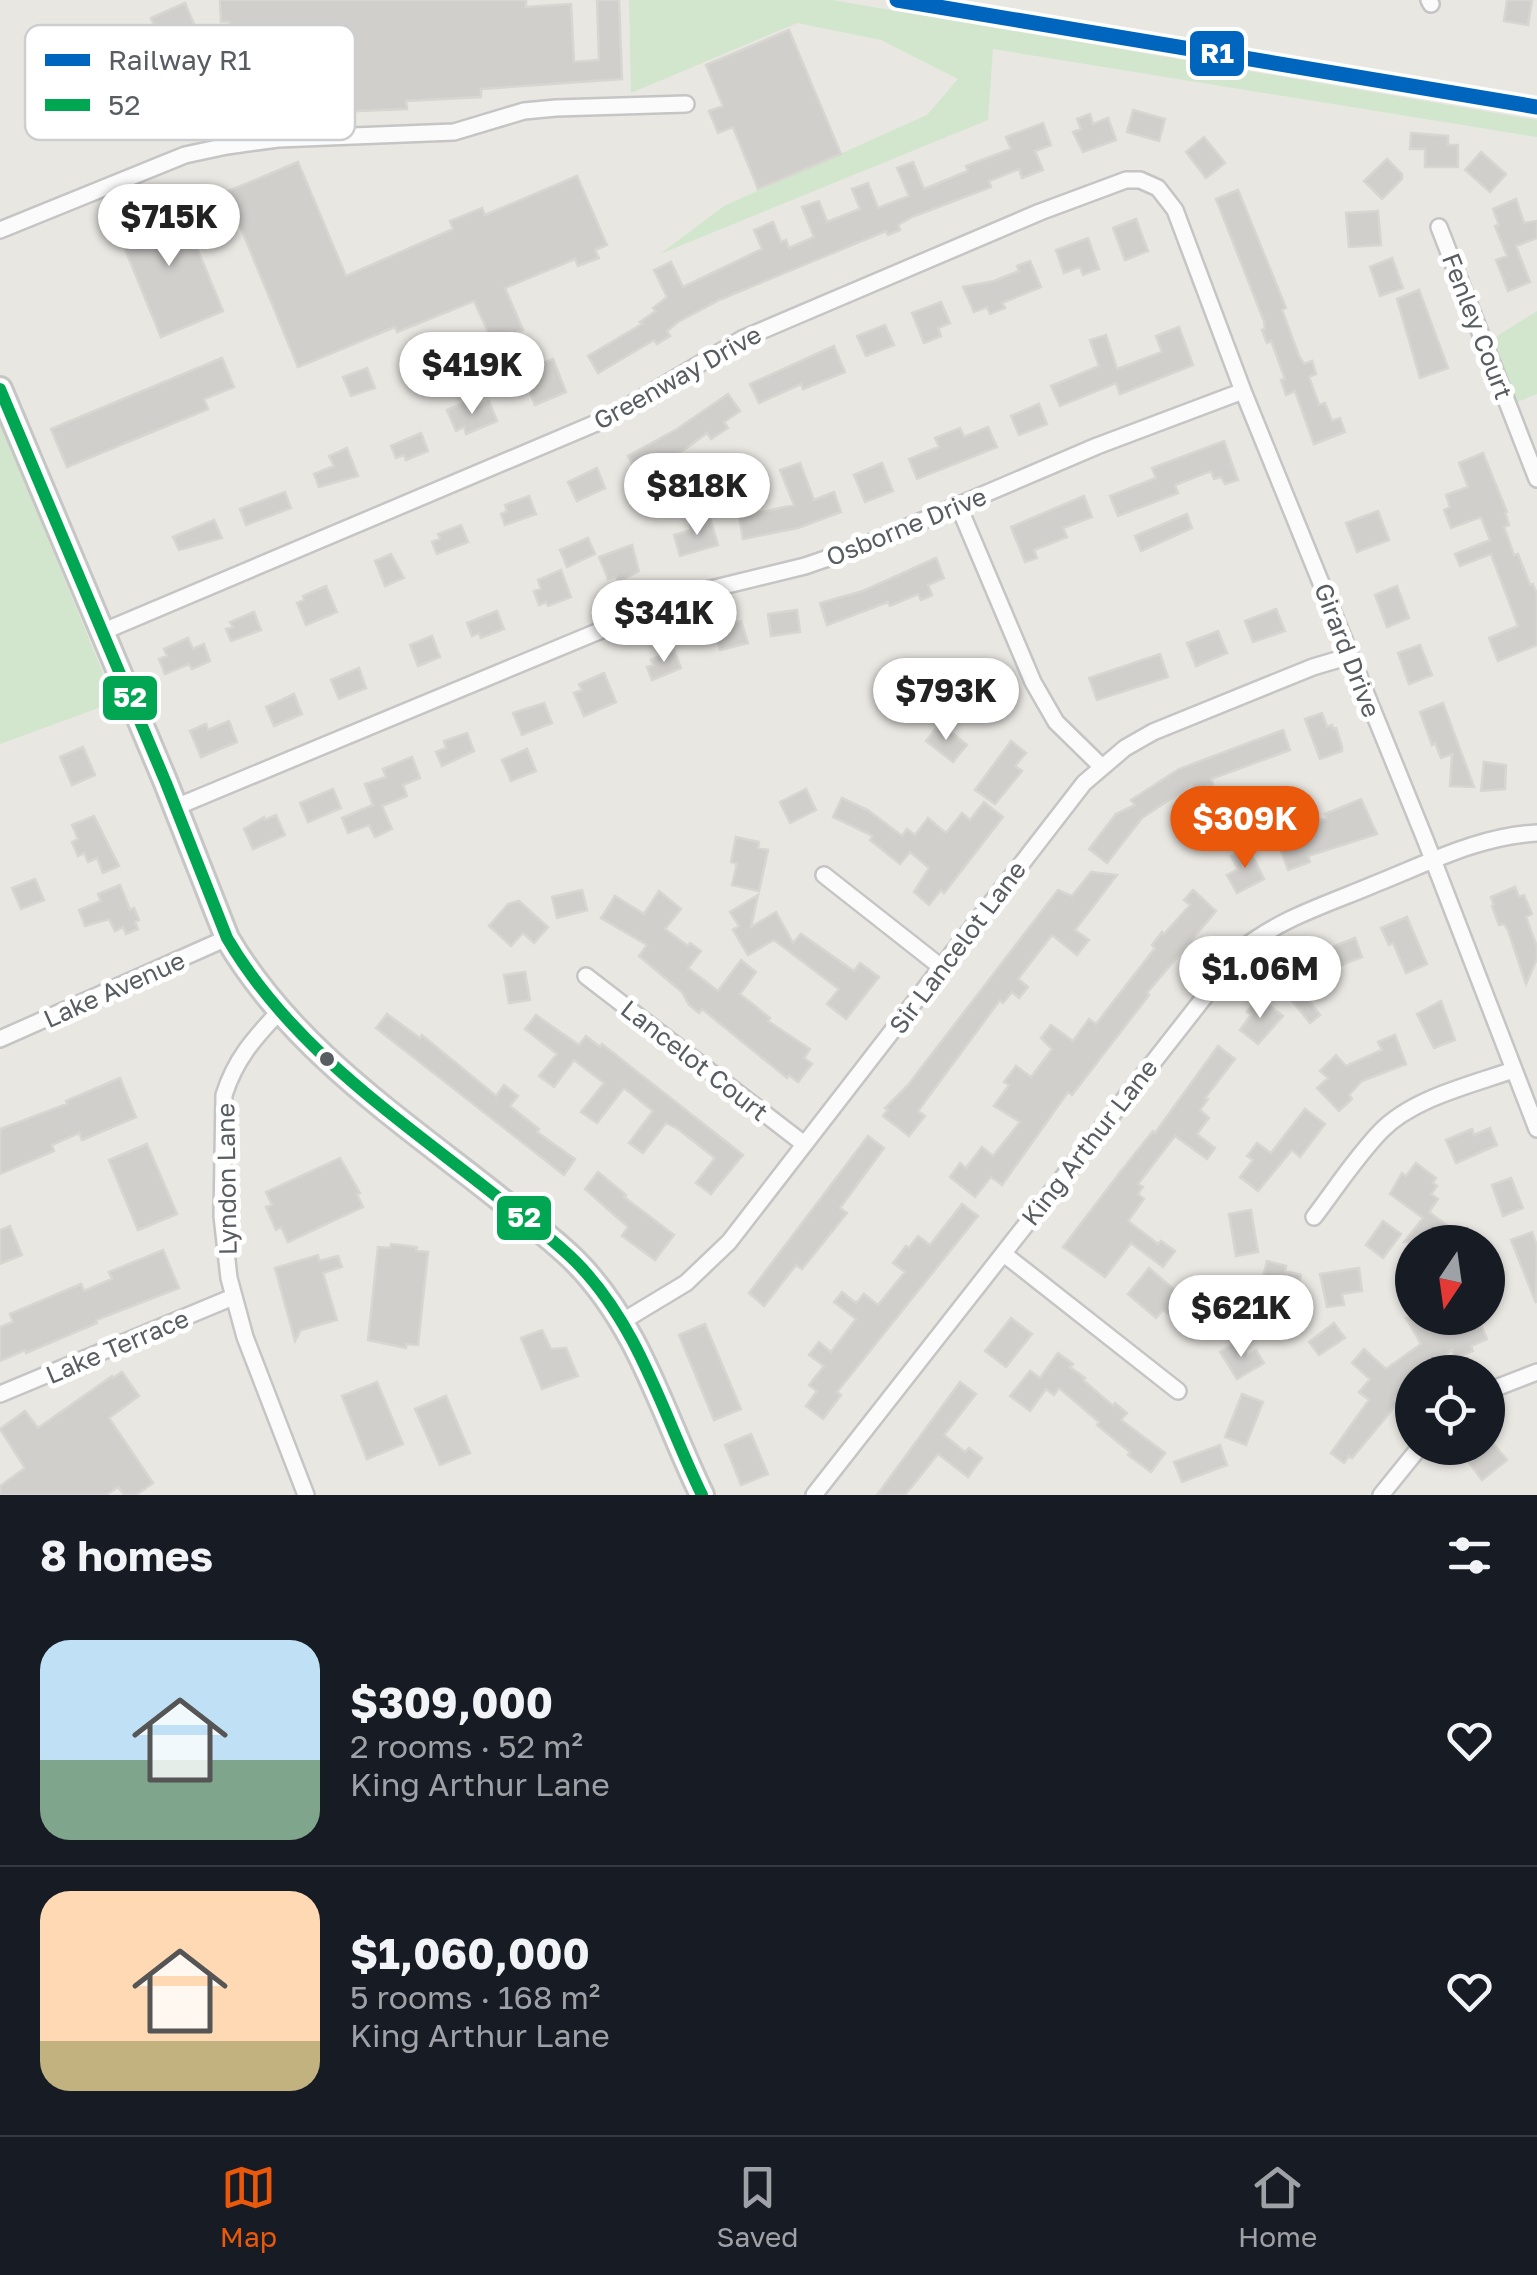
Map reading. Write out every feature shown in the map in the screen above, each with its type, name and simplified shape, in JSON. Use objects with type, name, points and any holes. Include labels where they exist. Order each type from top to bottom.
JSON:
[{"type":"main road","points":[[0,389],[227,938],[279,1012],[326,1061],[578,1264],[623,1321],[702,1495]]},
{"type":"street","points":[[355,136],[454,132],[524,112],[556,108],[686,104]]},
{"type":"street","points":[[0,230],[185,156],[271,140]]},
{"type":"street","name":"Greenway Drive","points":[[102,632],[608,418],[742,338],[832,299],[1057,205],[1126,180],[1145,182]]},
{"type":"street","name":"Girard Drive","points":[[1145,182],[1168,197],[1175,210],[1537,1129]]},
{"type":"street","name":"Fenley Court","points":[[1439,227],[1537,478]]},
{"type":"street","name":"Osborne Drive","points":[[176,807],[686,594],[806,566],[1243,390]]},
{"type":"street","points":[[959,507],[1032,682],[1056,722],[1102,766]]},
{"type":"street","name":"Sir Lancelot Lane","points":[[623,1321],[707,1267],[1084,783],[1102,766],[1152,732],[1350,656]]},
{"type":"street","name":"King Arthur Lane","points":[[814,1495],[1242,949],[1269,928],[1296,915],[1433,860],[1488,839],[1537,833]]},
{"type":"street","points":[[824,875],[941,968]]},
{"type":"street","name":"Lake Avenue","points":[[0,1040],[227,938]]},
{"type":"street","name":"Lancelot Court","points":[[586,976],[804,1144]]},
{"type":"street","name":"Lyndon Lane","points":[[279,1012],[242,1052],[224,1095],[222,1216],[234,1297],[245,1337],[306,1495]]},
{"type":"street","points":[[1314,1217],[1382,1130],[1399,1116],[1514,1070]]},
{"type":"street","points":[[1004,1254],[1178,1392]]},
{"type":"street","name":"Lake Terrace","points":[[0,1394],[234,1297]]},
{"type":"street","points":[[1505,1384],[1537,1372]]},
{"type":"street","points":[[1381,1495],[1405,1465]]},
{"type":"green space","points":[[629,0],[832,0],[1537,120],[1537,137],[993,49],[988,120],[660,254],[724,206],[927,115],[958,79],[881,40],[797,23],[631,93]]},
{"type":"green space","points":[[1537,311],[1537,394],[1515,403],[1494,338]]},
{"type":"green space","points":[[0,423],[115,702],[0,744]]},
{"type":"building","points":[[220,0],[526,0],[526,7],[571,4],[574,62],[599,60],[597,0],[619,0],[622,79],[481,89],[481,97],[406,101],[407,109],[355,111],[355,25],[221,22]]},
{"type":"building","points":[[1507,0],[1532,0],[1528,25],[1504,21]]},
{"type":"building","points":[[185,3],[194,25],[154,25],[151,18]]},
{"type":"building","points":[[789,30],[841,154],[758,189],[733,127],[718,133],[709,111],[723,106],[706,65]]},
{"type":"building","points":[[1133,110],[1165,119],[1159,141],[1127,132]]},
{"type":"building","points":[[1090,114],[1093,124],[1108,118],[1116,140],[1083,152],[1073,132],[1081,129],[1077,119]]},
{"type":"building","points":[[1043,123],[1051,145],[1035,151],[1043,170],[1022,178],[1019,169],[989,181],[991,187],[912,217],[898,225],[900,230],[888,235],[886,231],[719,300],[678,322],[667,331],[670,336],[657,344],[654,340],[598,373],[588,356],[642,324],[667,297],[654,270],[671,262],[683,287],[762,249],[754,230],[773,222],[781,242],[786,240],[789,248],[814,237],[802,207],[819,201],[827,222],[860,209],[852,189],[868,183],[878,208],[909,196],[897,168],[913,162],[924,189],[968,171],[966,166],[1011,149],[1006,137]]},
{"type":"building","points":[[1411,133],[1448,136],[1448,145],[1458,145],[1458,167],[1425,167],[1425,149],[1410,149]]},
{"type":"building","points":[[1204,137],[1225,163],[1206,178],[1186,152]]},
{"type":"building","points":[[1481,152],[1506,174],[1490,192],[1465,170]]},
{"type":"building","points":[[1387,159],[1402,179],[1382,199],[1364,181]]},
{"type":"building","points":[[298,162],[346,276],[453,229],[450,221],[482,208],[485,215],[577,176],[607,245],[595,250],[599,258],[578,266],[575,259],[505,288],[523,330],[513,334],[528,368],[508,376],[474,301],[397,332],[395,327],[298,367],[226,192]]},
{"type":"building","points":[[1238,190],[1286,308],[1282,310],[1299,356],[1304,364],[1312,361],[1316,374],[1309,377],[1319,405],[1325,403],[1332,421],[1340,418],[1345,432],[1314,444],[1295,391],[1286,395],[1281,380],[1285,379],[1271,341],[1267,343],[1262,330],[1264,321],[1216,199]]},
{"type":"building","points":[[1516,199],[1524,223],[1537,221],[1537,238],[1516,246],[1530,282],[1508,291],[1496,260],[1507,256],[1493,209]]},
{"type":"building","points":[[178,202],[223,311],[161,337],[116,227]]},
{"type":"building","points":[[1378,211],[1381,245],[1349,247],[1346,213]]},
{"type":"building","points":[[1136,219],[1148,251],[1125,260],[1113,228]]},
{"type":"building","points":[[1088,238],[1099,269],[1083,275],[1080,267],[1064,273],[1056,250]]},
{"type":"building","points":[[1392,258],[1403,288],[1380,296],[1370,267]]},
{"type":"building","points":[[1030,261],[1041,287],[1002,303],[1005,308],[990,314],[987,307],[974,312],[963,287],[994,281],[1019,271],[1017,266]]},
{"type":"building","points":[[1419,290],[1448,368],[1420,378],[1397,299]]},
{"type":"building","points":[[941,302],[950,323],[938,328],[941,336],[924,343],[912,313]]},
{"type":"building","points":[[885,325],[894,345],[866,356],[857,336]]},
{"type":"building","points":[[1179,327],[1193,365],[1120,394],[1116,383],[1060,406],[1051,386],[1099,366],[1090,340],[1106,335],[1117,369],[1162,352],[1156,336]]},
{"type":"building","points":[[834,346],[845,372],[803,389],[801,384],[759,403],[750,384]]},
{"type":"building","points":[[222,358],[234,387],[204,399],[208,409],[67,467],[51,429]]},
{"type":"building","points":[[553,359],[566,392],[535,405],[522,372]]},
{"type":"building","points":[[367,368],[375,388],[351,396],[343,377]]},
{"type":"building","points":[[728,394],[740,411],[724,422],[728,428],[711,439],[707,433],[684,450],[637,473],[628,456]]},
{"type":"building","points":[[489,401],[497,421],[466,434],[464,427],[456,431],[447,410],[464,403],[467,410]]},
{"type":"building","points":[[1039,404],[1047,424],[1019,435],[1011,416]]},
{"type":"building","points":[[988,427],[997,447],[917,479],[909,459],[939,447],[935,438],[960,428],[964,437]]},
{"type":"building","points":[[421,433],[428,451],[406,460],[404,455],[396,458],[391,446]]},
{"type":"building","points":[[1224,441],[1238,480],[1225,484],[1221,477],[1214,479],[1211,471],[1175,485],[1178,493],[1118,516],[1110,496],[1156,478],[1152,468]]},
{"type":"building","points":[[347,448],[358,476],[319,487],[314,474],[334,466],[329,456]]},
{"type":"building","points":[[1483,453],[1507,512],[1509,525],[1504,527],[1514,555],[1518,554],[1537,594],[1537,645],[1498,661],[1489,638],[1518,626],[1491,554],[1460,566],[1455,554],[1490,540],[1481,517],[1451,528],[1444,510],[1450,507],[1446,495],[1468,487],[1459,463]]},
{"type":"building","points":[[800,463],[814,500],[834,492],[841,512],[798,528],[743,539],[739,517],[794,505],[780,470]]},
{"type":"building","points":[[882,463],[893,491],[865,502],[854,475]]},
{"type":"building","points":[[597,468],[605,488],[577,501],[568,482]]},
{"type":"building","points":[[285,492],[291,508],[246,525],[240,509]]},
{"type":"building","points":[[529,496],[536,514],[505,525],[501,514],[507,511],[505,505]]},
{"type":"building","points":[[1084,496],[1092,517],[1063,528],[1067,537],[1034,550],[1037,558],[1025,562],[1011,527]]},
{"type":"building","points":[[1378,511],[1389,540],[1357,552],[1346,523]]},
{"type":"building","points":[[1187,514],[1192,528],[1141,551],[1135,536]]},
{"type":"building","points":[[710,518],[718,545],[680,556],[674,535],[691,530],[690,524]]},
{"type":"building","points":[[214,520],[222,538],[179,550],[173,537]]},
{"type":"building","points":[[461,525],[468,542],[437,554],[432,542],[440,539],[438,534]]},
{"type":"building","points":[[588,538],[595,554],[567,567],[560,550]]},
{"type":"building","points":[[632,545],[639,571],[618,582],[616,576],[608,579],[599,557]]},
{"type":"building","points":[[391,554],[404,578],[385,586],[375,561]]},
{"type":"building","points":[[936,558],[944,578],[928,585],[932,595],[921,600],[918,594],[890,606],[888,602],[827,625],[820,603],[863,591]]},
{"type":"building","points":[[561,570],[571,597],[548,606],[546,602],[539,605],[534,591],[541,589],[538,580]]},
{"type":"building","points":[[326,586],[337,612],[306,625],[297,603],[304,600],[303,596]]},
{"type":"building","points":[[1397,586],[1409,618],[1387,627],[1375,595]]},
{"type":"building","points":[[1276,609],[1285,631],[1253,642],[1245,621]]},
{"type":"building","points":[[797,610],[800,632],[771,636],[768,614]]},
{"type":"building","points":[[497,611],[504,629],[481,638],[479,633],[472,636],[467,623]]},
{"type":"building","points":[[254,612],[261,630],[231,641],[226,629],[233,627],[230,622]]},
{"type":"building","points":[[741,621],[748,643],[720,650],[714,629]]},
{"type":"building","points":[[1218,631],[1227,653],[1196,666],[1187,643]]},
{"type":"building","points":[[432,636],[440,657],[418,666],[410,645]]},
{"type":"building","points":[[188,638],[193,649],[204,644],[210,661],[165,674],[159,659],[167,656],[164,649]]},
{"type":"building","points":[[1420,645],[1432,675],[1409,684],[1398,653]]},
{"type":"building","points":[[674,650],[681,668],[652,680],[647,667],[653,665],[651,660]]},
{"type":"building","points":[[1160,654],[1168,677],[1097,700],[1089,678]]},
{"type":"building","points":[[359,668],[366,688],[339,699],[331,680]]},
{"type":"building","points":[[604,673],[616,702],[584,716],[574,693],[582,690],[579,684]]},
{"type":"building","points":[[294,694],[302,714],[274,726],[266,707]]},
{"type":"building","points":[[544,703],[552,723],[522,735],[513,713]]},
{"type":"building","points":[[1443,703],[1474,787],[1450,786],[1452,754],[1441,758],[1435,743],[1432,745],[1420,712]]},
{"type":"building","points":[[1322,713],[1327,727],[1336,728],[1342,751],[1320,759],[1305,719]]},
{"type":"building","points":[[229,721],[237,742],[201,757],[190,731],[206,724],[208,730]]},
{"type":"building","points":[[940,723],[967,745],[953,762],[926,741]]},
{"type":"building","points":[[1283,730],[1290,750],[1211,779],[1213,784],[1194,791],[1192,785],[1142,818],[1107,863],[1089,849],[1116,814],[1135,805],[1131,800],[1179,769]]},
{"type":"building","points":[[467,733],[474,751],[442,766],[436,752],[446,748],[444,741]]},
{"type":"building","points":[[1011,741],[1026,753],[1015,766],[1022,771],[995,804],[975,790]]},
{"type":"building","points":[[83,747],[95,775],[72,785],[60,757]]},
{"type":"building","points":[[527,749],[536,771],[511,781],[502,760]]},
{"type":"building","points":[[412,757],[420,778],[403,785],[407,796],[382,806],[392,829],[375,837],[369,825],[348,833],[342,818],[373,805],[365,784],[386,777],[383,769]]},
{"type":"building","points":[[1484,762],[1506,765],[1505,789],[1481,791]]},
{"type":"building","points":[[333,789],[341,808],[308,822],[300,803]]},
{"type":"building","points":[[806,789],[816,810],[790,823],[780,802]]},
{"type":"building","points":[[842,798],[868,810],[902,836],[907,829],[915,835],[928,818],[946,833],[962,813],[970,820],[984,802],[1003,817],[944,893],[941,890],[929,905],[914,892],[929,868],[910,852],[900,864],[870,840],[873,836],[833,817]]},
{"type":"building","points":[[1361,799],[1377,834],[1308,856],[1310,862],[1288,870],[1276,837],[1327,818],[1325,814]]},
{"type":"building","points":[[276,815],[285,835],[253,849],[244,829]]},
{"type":"building","points":[[94,816],[119,866],[103,873],[97,858],[88,862],[84,853],[78,856],[72,842],[78,839],[72,825]]},
{"type":"building","points":[[736,837],[759,842],[758,848],[768,850],[759,891],[732,885],[737,864],[731,862]]},
{"type":"building","points":[[1248,847],[1264,879],[1237,893],[1227,875],[1238,869],[1231,856]]},
{"type":"building","points":[[1091,872],[1117,875],[1075,930],[1089,940],[1077,955],[1052,935],[1018,979],[1028,987],[1019,998],[1012,992],[1003,1003],[1000,1000],[918,1111],[925,1116],[909,1136],[883,1116],[888,1110],[885,1108],[908,1085],[1058,890],[1072,896]]},
{"type":"building","points":[[35,879],[44,900],[21,909],[12,888]]},
{"type":"building","points":[[120,885],[130,910],[134,908],[139,920],[135,922],[138,929],[126,934],[123,927],[115,931],[109,919],[85,926],[79,910],[101,901],[98,894]]},
{"type":"building","points":[[1515,887],[1519,897],[1524,895],[1532,914],[1526,917],[1537,947],[1537,959],[1526,984],[1508,930],[1504,924],[1499,925],[1492,906],[1491,897]]},
{"type":"building","points":[[582,890],[587,910],[557,918],[552,897]]},
{"type":"building","points":[[1193,890],[1216,911],[1147,993],[1072,1095],[1068,1092],[1002,1185],[991,1177],[975,1197],[950,1177],[960,1163],[966,1168],[982,1147],[993,1156],[1020,1122],[994,1106],[1009,1085],[1004,1082],[1016,1066],[1031,1077],[1052,1049],[1041,1038],[1051,1025],[1073,1041],[1089,1019],[1096,1024],[1155,948],[1152,945],[1162,932],[1190,905],[1184,900]]},
{"type":"building","points":[[659,891],[681,909],[665,929],[701,951],[688,968],[718,991],[741,960],[756,972],[740,994],[770,1018],[768,1021],[810,1049],[804,1058],[812,1064],[798,1082],[789,1075],[787,1078],[702,1009],[699,1013],[689,1005],[682,992],[639,956],[647,945],[601,918],[615,896],[644,914]]},
{"type":"building","points":[[758,895],[751,927],[776,912],[793,943],[801,934],[854,971],[860,963],[879,977],[846,1019],[827,1004],[839,989],[774,940],[748,955],[733,930],[739,926],[730,912]]},
{"type":"building","points":[[519,901],[548,927],[534,943],[523,933],[511,946],[489,926],[508,904]]},
{"type":"building","points":[[1407,917],[1427,964],[1406,973],[1393,943],[1389,945],[1381,928]]},
{"type":"building","points":[[1355,938],[1362,957],[1334,968],[1327,949]]},
{"type":"building","points":[[1299,962],[1312,980],[1300,989],[1320,1015],[1310,1023],[1275,980]]},
{"type":"building","points":[[525,972],[530,1000],[509,1003],[504,975]]},
{"type":"building","points":[[1258,997],[1283,1016],[1258,1044],[1240,1030]]},
{"type":"building","points":[[1441,1001],[1455,1040],[1434,1048],[1417,1014]]},
{"type":"building","points":[[387,1014],[420,1038],[422,1035],[496,1096],[504,1085],[518,1096],[510,1106],[539,1129],[537,1132],[575,1159],[564,1175],[376,1028]]},
{"type":"building","points":[[536,1015],[579,1045],[586,1036],[600,1047],[602,1044],[743,1155],[711,1194],[696,1183],[715,1158],[678,1129],[666,1123],[643,1153],[629,1143],[653,1111],[624,1088],[597,1123],[581,1112],[604,1083],[574,1060],[554,1087],[539,1076],[557,1054],[525,1029]]},
{"type":"building","points":[[1395,1035],[1406,1064],[1362,1081],[1349,1095],[1352,1099],[1339,1111],[1317,1088],[1328,1078],[1320,1071],[1336,1055],[1346,1066],[1382,1050],[1378,1042]]},
{"type":"building","points":[[1218,1046],[1235,1059],[1205,1098],[1208,1099],[1200,1110],[1209,1118],[1197,1134],[1215,1148],[1207,1159],[1175,1136],[1138,1184],[1143,1187],[1138,1194],[1144,1199],[1128,1221],[1158,1244],[1161,1241],[1175,1251],[1163,1267],[1131,1243],[1105,1277],[1063,1247],[1155,1133]]},
{"type":"building","points":[[120,1078],[136,1117],[82,1140],[79,1133],[52,1145],[54,1151],[0,1174],[0,1129],[67,1104],[66,1101]]},
{"type":"building","points":[[1305,1109],[1325,1124],[1300,1157],[1292,1150],[1258,1191],[1240,1177],[1253,1160],[1247,1156],[1257,1143],[1271,1153]]},
{"type":"building","points":[[1490,1128],[1497,1145],[1456,1163],[1446,1140],[1472,1129],[1474,1135]]},
{"type":"building","points":[[868,1136],[884,1148],[840,1208],[847,1213],[802,1269],[796,1265],[764,1306],[749,1293]]},
{"type":"building","points":[[147,1144],[177,1214],[138,1230],[109,1160]]},
{"type":"building","points":[[340,1158],[360,1193],[357,1194],[363,1207],[288,1242],[281,1227],[276,1230],[266,1207],[272,1205],[266,1192]]},
{"type":"building","points":[[1416,1163],[1436,1178],[1433,1183],[1437,1186],[1431,1194],[1438,1199],[1429,1212],[1447,1225],[1417,1225],[1423,1218],[1390,1194],[1402,1173],[1406,1176]]},
{"type":"building","points":[[598,1172],[674,1235],[655,1260],[622,1236],[628,1227],[585,1189]]},
{"type":"building","points":[[1511,1178],[1523,1208],[1503,1216],[1492,1185]]},
{"type":"building","points":[[962,1204],[978,1216],[837,1392],[841,1395],[823,1419],[806,1406],[817,1391],[809,1385],[824,1366],[809,1355],[819,1342],[831,1352],[856,1319],[834,1302],[842,1292],[856,1303],[864,1294],[878,1305],[905,1272],[893,1263],[906,1246],[909,1248],[918,1236],[930,1245]]},
{"type":"building","points":[[1251,1210],[1258,1252],[1236,1256],[1229,1214]]},
{"type":"building","points":[[1383,1221],[1395,1230],[1395,1242],[1383,1258],[1366,1245]]},
{"type":"building","points":[[10,1226],[22,1255],[0,1264],[0,1230]]},
{"type":"building","points":[[1532,1232],[1537,1246],[1536,1303],[1511,1240]]},
{"type":"building","points":[[391,1244],[428,1252],[418,1345],[406,1344],[406,1348],[368,1340],[378,1247],[390,1248]]},
{"type":"building","points":[[163,1250],[179,1288],[0,1361],[0,1327],[13,1322],[10,1314],[81,1284],[84,1291],[112,1279],[109,1272]]},
{"type":"building","points":[[318,1255],[319,1261],[338,1256],[342,1267],[323,1273],[337,1320],[301,1330],[295,1341],[275,1268]]},
{"type":"building","points":[[1267,1261],[1301,1275],[1289,1306],[1259,1293]]},
{"type":"building","points":[[1149,1268],[1196,1308],[1205,1296],[1220,1307],[1197,1335],[1163,1310],[1156,1318],[1128,1294]]},
{"type":"building","points":[[1359,1268],[1362,1291],[1342,1294],[1344,1305],[1327,1307],[1320,1274]]},
{"type":"building","points":[[1011,1318],[1032,1334],[1006,1367],[985,1351]]},
{"type":"building","points":[[1334,1323],[1345,1338],[1319,1355],[1309,1342]]},
{"type":"building","points":[[705,1324],[741,1409],[714,1420],[679,1335]]},
{"type":"building","points":[[542,1330],[551,1349],[566,1348],[578,1376],[542,1389],[521,1338]]},
{"type":"building","points":[[1416,1335],[1485,1335],[1487,1339],[1463,1355],[1454,1355],[1452,1350],[1445,1355],[1406,1355],[1421,1344]]},
{"type":"building","points":[[1238,1341],[1248,1356],[1256,1350],[1264,1363],[1237,1379],[1220,1352]]},
{"type":"building","points":[[1364,1349],[1386,1369],[1395,1363],[1395,1406],[1344,1463],[1331,1453],[1369,1400],[1359,1392],[1370,1379],[1352,1363]]},
{"type":"building","points":[[1058,1353],[1073,1364],[1070,1367],[1083,1380],[1127,1413],[1121,1420],[1165,1453],[1151,1472],[1059,1388],[1054,1395],[1046,1389],[1030,1411],[1010,1396],[1030,1371],[1040,1378]]},
{"type":"building","points":[[122,1372],[139,1396],[109,1418],[153,1483],[136,1495],[124,1495],[118,1487],[106,1495],[0,1495],[0,1486],[25,1468],[0,1429],[25,1411],[38,1428]]},
{"type":"building","points":[[377,1382],[403,1444],[367,1459],[342,1396]]},
{"type":"building","points":[[960,1382],[976,1394],[944,1435],[965,1452],[969,1448],[982,1458],[968,1477],[938,1454],[905,1495],[877,1495]]},
{"type":"building","points":[[1242,1394],[1263,1402],[1246,1445],[1225,1437]]},
{"type":"building","points":[[446,1396],[470,1453],[440,1465],[415,1409]]},
{"type":"building","points":[[751,1434],[768,1474],[741,1485],[725,1445]]},
{"type":"building","points":[[1220,1445],[1227,1465],[1182,1482],[1174,1462]]},
{"type":"building","points":[[1471,1465],[1501,1465],[1482,1480]]},
{"type":"rail line","name":"R1","points":[[897,0],[1537,107]]},
{"type":"transit line","name":"52","points":[[0,389],[227,938],[253,978],[316,1049],[387,1111],[549,1237],[598,1287],[634,1343],[702,1495]]}]
